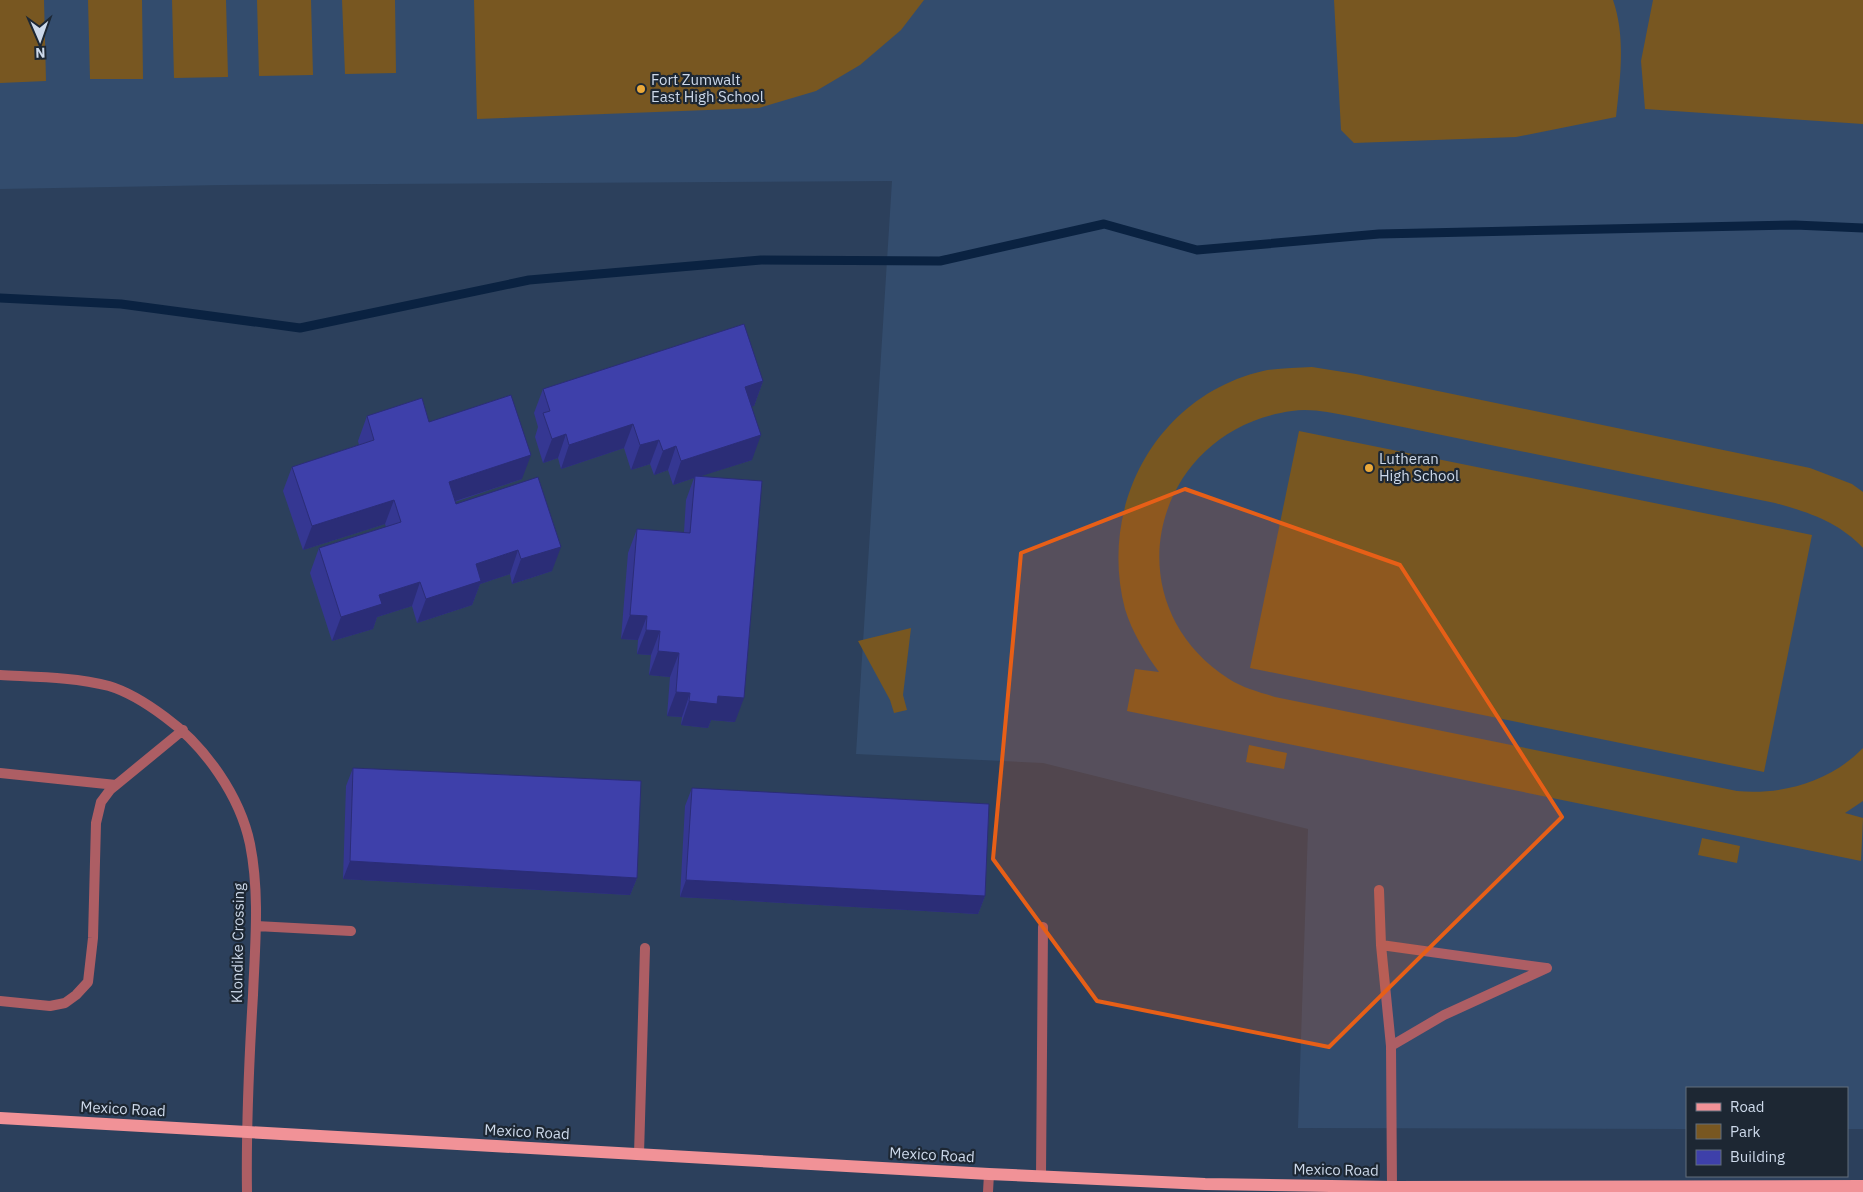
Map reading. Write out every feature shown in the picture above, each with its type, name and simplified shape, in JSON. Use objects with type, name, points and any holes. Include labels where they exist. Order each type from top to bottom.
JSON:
[{"type":"main road","name":"Mexico Road","points":[[0,1118],[989,1174],[1337,1189],[1392,1187],[1863,1186]]},
{"type":"street","name":"Klondike Crossing","points":[[0,675],[62,678],[110,686],[148,705],[184,730],[210,761],[239,812],[250,843],[255,881],[256,926],[246,1133],[247,1192]]},
{"type":"street","points":[[0,1001],[50,1006],[65,1003],[76,995],[88,982],[93,938],[96,823],[101,802],[116,786],[184,730]]},
{"type":"street","points":[[0,773],[116,786]]},
{"type":"street","points":[[1380,890],[1381,945],[1391,1046],[1392,1187]]},
{"type":"street","points":[[256,926],[351,931]]},
{"type":"street","points":[[1041,1176],[1043,927]]},
{"type":"street","points":[[1381,945],[1547,968],[1444,1016],[1391,1046]]},
{"type":"street","points":[[639,1154],[645,948]]},
{"type":"street","points":[[988,1192],[989,1174]]},
{"type":"highlighted area","points":[[1185,489],[1400,565],[1562,817],[1329,1047],[1097,1001],[993,859],[1021,553]]},
{"type":"shaded area","name":"Lutheran High School","points":[[0,0],[1863,0],[1863,1129],[1848,1129],[1848,1087],[1686,1087],[1686,1129],[1298,1128],[1308,829],[1043,763],[856,754],[892,181],[222,185],[0,189]]},
{"type":"green space","points":[[0,0],[44,0],[46,81],[0,83]]},
{"type":"green space","points":[[88,0],[142,0],[143,79],[90,79]]},
{"type":"green space","points":[[172,0],[226,0],[228,77],[174,78]]},
{"type":"green space","points":[[257,0],[311,0],[313,75],[259,76]]},
{"type":"green space","points":[[342,0],[395,0],[396,73],[345,74]]},
{"type":"green space","points":[[474,0],[924,0],[901,30],[860,65],[816,91],[759,108],[477,119]]},
{"type":"green space","points":[[1334,0],[1613,0],[1620,29],[1621,43],[1616,117],[1516,137],[1354,143],[1341,130]]},
{"type":"green space","points":[[1653,0],[1863,0],[1863,124],[1645,109],[1641,61]]},
{"type":"green space","points":[[1312,367],[1356,374],[1810,468],[1852,484],[1863,492],[1863,548],[1844,531],[1822,519],[1775,503],[1328,412],[1314,410],[1292,411],[1244,425],[1207,450],[1179,484],[1163,523],[1160,565],[1169,607],[1192,646],[1229,679],[1245,687],[1275,697],[1737,791],[1771,791],[1805,784],[1836,770],[1863,748],[1863,801],[1845,813],[1863,818],[1861,861],[1127,711],[1135,669],[1159,672],[1131,626],[1125,609],[1119,570],[1120,532],[1129,495],[1144,461],[1165,430],[1192,404],[1225,384],[1263,371]]},
{"type":"green space","points":[[1299,431],[1812,535],[1764,772],[1250,668]]},
{"type":"green space","points":[[911,628],[903,695],[907,710],[894,713],[890,700],[858,641]]},
{"type":"green space","points":[[1249,745],[1287,753],[1284,769],[1246,762]]},
{"type":"green space","points":[[1702,838],[1740,846],[1737,863],[1698,855]]},
{"type":"building","points":[[744,324],[763,381],[745,387],[761,435],[681,461],[676,446],[663,451],[659,440],[640,445],[633,424],[569,445],[566,434],[552,439],[543,413],[550,411],[543,389]]},
{"type":"building","points":[[511,395],[531,455],[449,482],[456,504],[538,477],[561,547],[521,559],[518,550],[476,564],[481,581],[426,599],[420,582],[379,595],[382,604],[341,617],[319,548],[401,522],[394,500],[312,526],[292,467],[374,440],[367,416],[422,398],[429,422]]},
{"type":"building","points":[[695,476],[762,481],[744,698],[718,696],[717,704],[689,701],[690,693],[676,692],[679,653],[658,651],[660,631],[646,630],[647,616],[630,615],[637,529],[690,533]]},
{"type":"building","points":[[353,768],[641,781],[637,878],[350,861]]},
{"type":"building","points":[[692,788],[989,804],[985,896],[686,880]]},
{"type":"waterway","points":[[0,298],[121,304],[300,328],[529,280],[761,260],[940,261],[1104,224],[1197,250],[1379,234],[1795,225],[1863,228]]},
{"type":"place","name":"Fort Zumwalt East High School","points":[[641,89]]},
{"type":"place","name":"Lutheran High School","points":[[1369,468]]}]
